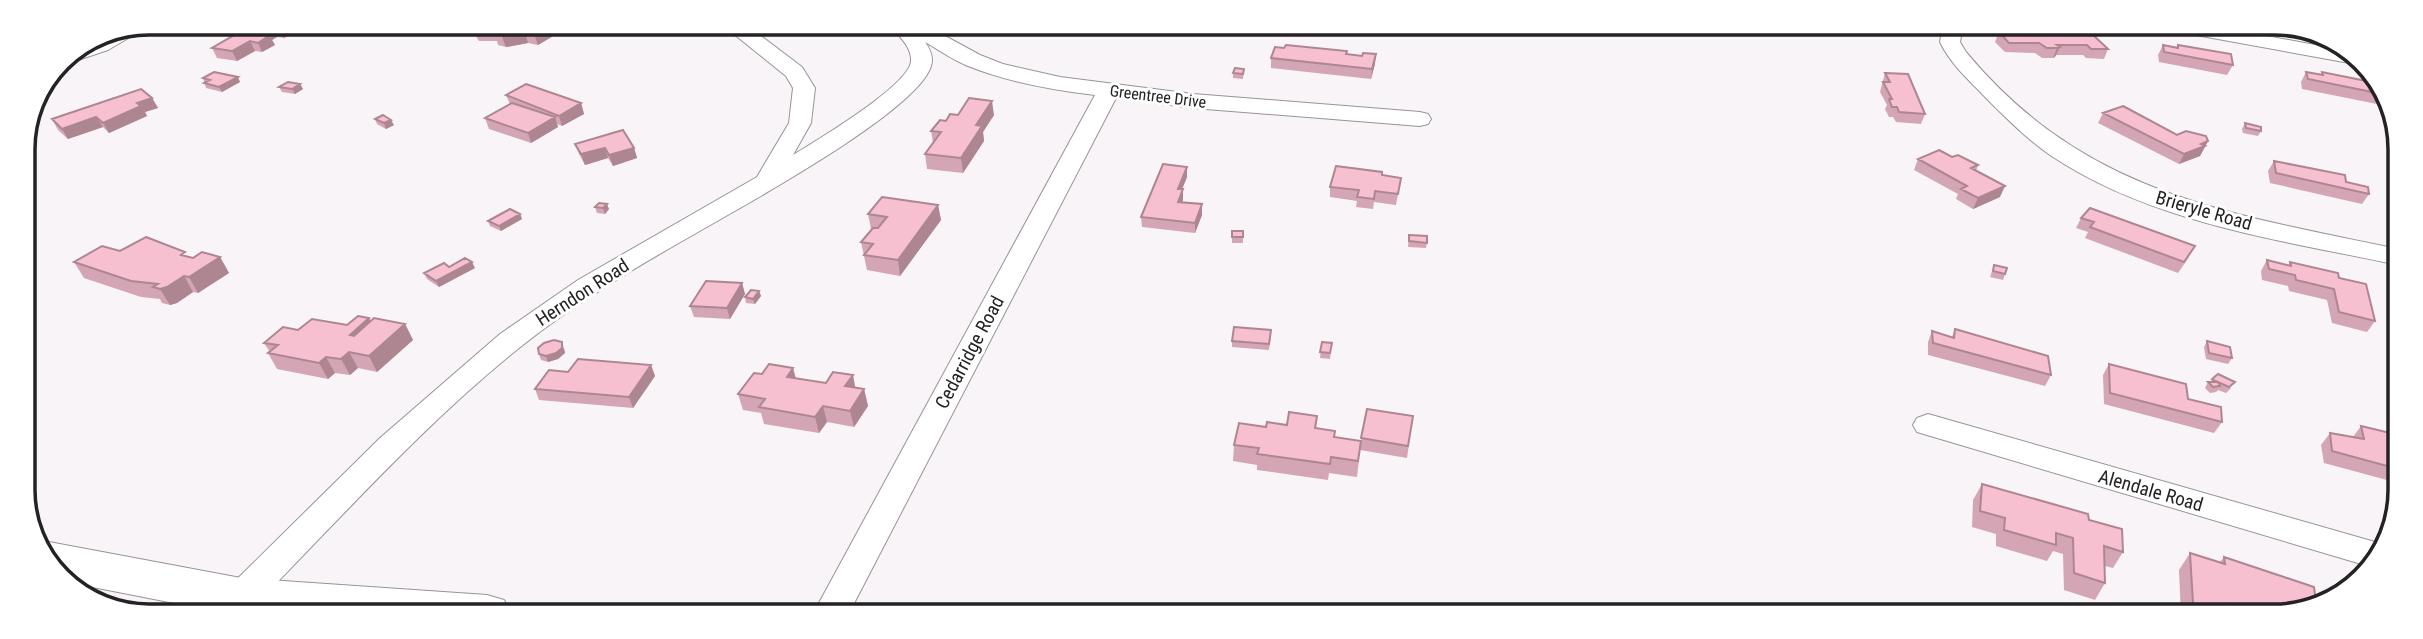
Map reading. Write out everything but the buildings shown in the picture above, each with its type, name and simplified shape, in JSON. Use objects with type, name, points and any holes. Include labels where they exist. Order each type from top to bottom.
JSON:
[{"type":"main road","points":[[62,563],[203,599],[298,604]]},
{"type":"street","points":[[745,35],[793,72],[804,88],[800,122],[787,149],[766,181]]},
{"type":"street","name":"Herndon Road","points":[[203,599],[507,342],[590,286],[813,153],[909,83],[923,64],[922,54],[908,35]]},
{"type":"street","name":"Greentree Drive","points":[[928,35],[972,60],[996,69],[1060,84],[1193,101],[1420,119]]},
{"type":"street","name":"Brieryle Road","points":[[1951,35],[1952,48],[2025,125],[2087,167],[2159,198],[2211,214],[2388,255]]},
{"type":"street","points":[[2228,35],[2337,55]]},
{"type":"street","name":"Cedarridge Road","points":[[836,604],[1109,90]]},
{"type":"street","name":"Alendale Road","points":[[1928,425],[2368,553]]}]
